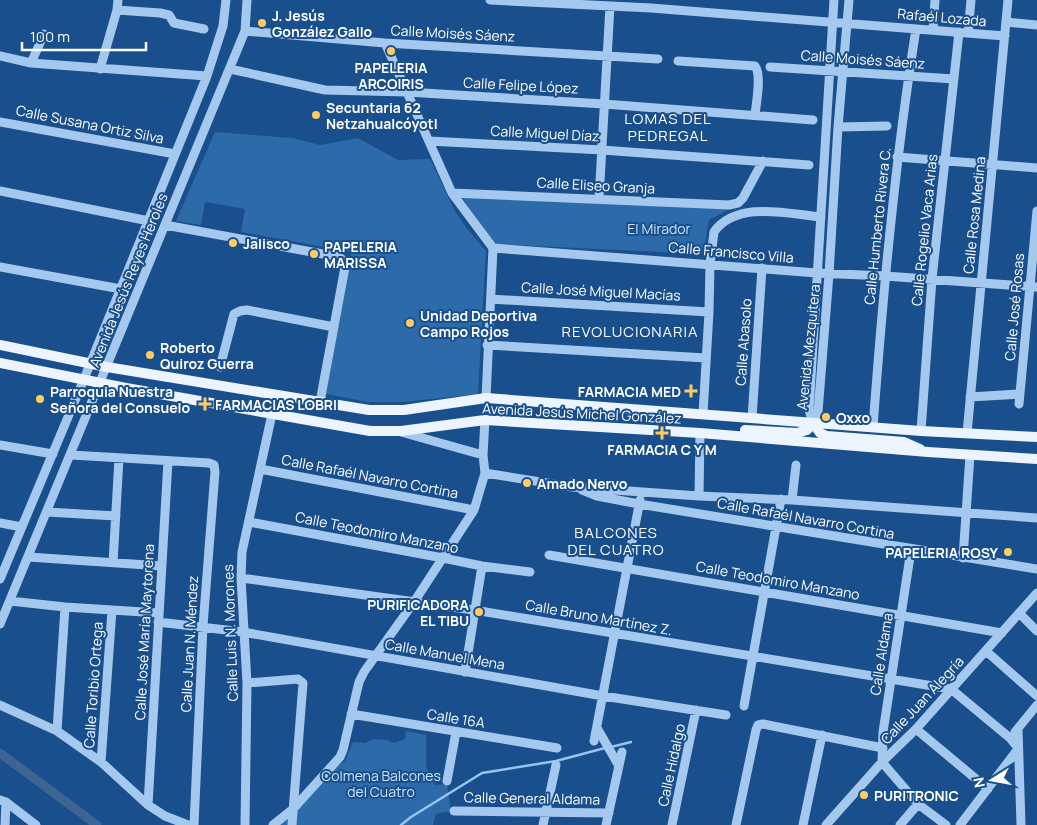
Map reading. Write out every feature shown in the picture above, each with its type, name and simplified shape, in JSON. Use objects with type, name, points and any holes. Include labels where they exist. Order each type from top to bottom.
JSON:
[{"type":"main road","name":"Avenida Jesús Michel González","points":[[0,345],[107,367],[369,410],[404,410],[486,398],[921,431],[1037,437]]},
{"type":"main road","name":"Avenida Jesús Michel González","points":[[0,364],[370,431],[401,432],[485,420],[700,433],[1037,459]]},
{"type":"main road","points":[[700,433],[726,429],[797,433],[807,430],[813,423],[820,433],[827,436],[904,442],[928,452]]},
{"type":"street","name":"Avenida Jesús Reyes Heroles","points":[[0,579],[84,379],[207,76],[223,26],[226,0]]},
{"type":"street","name":"Avenida Jesús Reyes Heroles","points":[[0,624],[230,69],[245,31],[247,0]]},
{"type":"street","name":"Rafaél Lozada","points":[[490,0],[547,1],[610,6],[652,4],[832,22],[1005,36]]},
{"type":"street","name":"Avenida Mezquitera","points":[[813,423],[810,410],[834,0]]},
{"type":"street","name":"Avenida Mezquitera","points":[[813,423],[818,412],[849,0]]},
{"type":"street","points":[[933,30],[935,0]]},
{"type":"street","name":"Calle Rogelio Vaca Arias","points":[[921,431],[932,279],[954,79],[971,0]]},
{"type":"street","name":"Calle Rosa Medina","points":[[967,433],[1008,0]]},
{"type":"street","points":[[100,69],[117,5],[169,15],[174,23],[204,29]]},
{"type":"street","points":[[598,199],[610,6]]},
{"type":"street","points":[[1006,22],[1037,25]]},
{"type":"street","name":"Calle Humberto Rivera C.","points":[[873,427],[897,157],[916,29]]},
{"type":"street","name":"Calle Moisés Sáenz","points":[[245,31],[385,43],[658,59]]},
{"type":"street","points":[[31,63],[44,34]]},
{"type":"street","points":[[385,43],[452,192],[493,248],[486,398]]},
{"type":"street","points":[[0,56],[31,63],[207,76]]},
{"type":"street","points":[[678,62],[752,66],[757,68],[754,115]]},
{"type":"street","name":"Calle Moisés Sáenz","points":[[770,66],[954,79]]},
{"type":"street","name":"Calle Felipe López","points":[[230,69],[325,90],[407,92],[604,104],[813,120]]},
{"type":"street","name":"Calle Susana Ortiz Silva","points":[[0,122],[175,154]]},
{"type":"street","points":[[838,127],[886,126]]},
{"type":"street","name":"Calle Miguel Díaz","points":[[429,141],[602,150],[809,165]]},
{"type":"street","points":[[897,157],[1037,168]]},
{"type":"street","name":"Calle Eliseo Granja","points":[[452,192],[730,205],[738,203],[743,198],[763,161]]},
{"type":"street","points":[[0,191],[149,221]]},
{"type":"street","name":"Calle José Rosas","points":[[1018,404],[1033,286],[1037,211]]},
{"type":"street","points":[[703,414],[710,264],[714,232],[737,215],[747,212],[821,217]]},
{"type":"street","points":[[165,225],[339,256],[343,260],[345,267],[320,402]]},
{"type":"street","name":"Calle Francisco Villa","points":[[493,248],[829,274],[1033,286]]},
{"type":"street","points":[[0,267],[121,289]]},
{"type":"street","name":"Calle Abasolo","points":[[752,418],[762,268]]},
{"type":"street","name":"Calle José Miguel Macías","points":[[491,299],[709,312]]},
{"type":"street","points":[[220,367],[234,314],[240,311],[247,310],[334,327]]},
{"type":"street","points":[[487,345],[706,358]]},
{"type":"street","points":[[970,397],[1020,394]]},
{"type":"street","name":"Calle Luis N. Morones","points":[[245,825],[247,683],[243,632],[242,552],[272,414]]},
{"type":"street","points":[[273,825],[293,809],[340,757],[359,682],[364,672],[414,602],[474,510],[485,473],[483,455],[485,420]]},
{"type":"street","points":[[401,432],[483,455]]},
{"type":"street","points":[[699,496],[700,433]]},
{"type":"street","points":[[0,444],[53,454]]},
{"type":"street","points":[[70,455],[168,462]]},
{"type":"street","points":[[963,558],[970,455]]},
{"type":"street","points":[[113,563],[119,458]]},
{"type":"street","name":"Calle Juan N. Méndez","points":[[168,462],[209,463],[214,465],[215,472],[203,626],[194,825]]},
{"type":"street","name":"Calle José María Maytorena","points":[[148,805],[168,462]]},
{"type":"street","points":[[792,500],[796,465]]},
{"type":"street","name":"Calle Rafaél Navarro Cortina","points":[[260,469],[474,510]]},
{"type":"street","name":"Calle Rafaél Navarro Cortina","points":[[485,473],[572,487],[699,496],[781,499],[1037,518]]},
{"type":"street","name":"Calle Rafaél Navarro Cortina","points":[[572,487],[597,496],[639,504],[911,550],[1037,569]]},
{"type":"street","points":[[594,742],[598,730],[642,492]]},
{"type":"street","points":[[744,706],[781,499]]},
{"type":"street","points":[[47,512],[116,516]]},
{"type":"street","name":"Calle Teodomiro Manzano","points":[[249,522],[482,566],[530,572]]},
{"type":"street","points":[[0,523],[22,527]]},
{"type":"street","name":"Calle Aldama","points":[[882,762],[883,732],[911,550]]},
{"type":"street","name":"Calle Teodomiro Manzano","points":[[549,555],[1002,633]]},
{"type":"street","points":[[28,557],[162,566]]},
{"type":"street","points":[[465,672],[482,566]]},
{"type":"street","name":"Calle Bruno Martínez Z.","points":[[241,578],[474,610],[951,690]]},
{"type":"street","name":"Calle Juan Alegría","points":[[826,825],[882,762],[916,729],[1019,613],[1035,600]]},
{"type":"street","name":"Calle Manuel Mena","points":[[10,601],[112,610],[159,617],[603,696],[726,715]]},
{"type":"street","points":[[57,731],[65,607]]},
{"type":"street","name":"Calle Toribio Ortega","points":[[102,762],[112,610]]},
{"type":"street","points":[[1019,613],[1037,631]]},
{"type":"street","points":[[986,651],[1037,696]]},
{"type":"street","points":[[247,683],[302,680],[292,825]]},
{"type":"street","points":[[951,690],[1010,738],[1018,749]]},
{"type":"street","points":[[0,705],[57,731],[102,762],[148,805],[165,816],[188,825]]},
{"type":"street","points":[[1010,738],[1037,705]]},
{"type":"street","name":"Calle Hidalgo","points":[[672,825],[696,710]]},
{"type":"street","name":"Calle 16A","points":[[351,714],[557,748]]},
{"type":"street","points":[[736,825],[758,726],[763,724],[882,748]]},
{"type":"street","points":[[1018,728],[1021,825]]},
{"type":"street","points":[[916,729],[988,789]]},
{"type":"street","points":[[598,730],[618,764]]},
{"type":"street","points":[[447,781],[456,732]]},
{"type":"street","points":[[803,825],[822,735]]},
{"type":"street","points":[[960,825],[1018,749]]},
{"type":"street","points":[[606,825],[622,752]]},
{"type":"street","points":[[882,762],[918,804],[946,825]]},
{"type":"street","points":[[543,825],[556,765]]},
{"type":"street","points":[[3,801],[5,825]]},
{"type":"street","points":[[3,801],[36,825]]},
{"type":"street","points":[[900,825],[918,804]]},
{"type":"street","name":"Calle General Aldama","points":[[454,811],[609,812]]},
{"type":"green space","points":[[215,132],[293,138],[320,145],[358,138],[398,160],[430,159],[455,211],[486,251],[478,394],[403,402],[368,402],[326,394],[351,252],[241,232],[245,209],[205,202],[201,225],[176,221]]},
{"type":"green space","name":"El Mirador","points":[[461,196],[733,207],[709,220],[703,254],[495,244]]},
{"type":"green space","name":"Colmena Balcones del Cuatro","points":[[406,731],[426,735],[426,767],[435,785],[447,784],[451,811],[436,814],[433,825],[279,825],[335,768],[345,761],[353,742],[365,743],[373,739],[388,740],[394,743],[405,739]]},
{"type":"waterway","points":[[611,747],[631,742]]},
{"type":"waterway","points":[[401,825],[482,773],[556,761],[605,748]]},
{"type":"waterway","points":[[0,753],[97,825]]},
{"type":"place","name":"J. Jesús González Gallo","points":[[262,23]]},
{"type":"place","name":"PAPELERIA ARCOIRIS","points":[[391,51]]},
{"type":"place","name":"Secuntaria 62 Netzahualcóyotl","points":[[316,115]]},
{"type":"place","name":"Jalisco","points":[[233,243]]},
{"type":"place","name":"PAPELERIA MARISSA","points":[[314,254]]},
{"type":"place","name":"Unidad Deportiva Campo Rojos","points":[[410,323]]},
{"type":"place","name":"Roberto Quiroz Guerra","points":[[150,355]]},
{"type":"place","name":"FARMACIA MED","points":[[691,391]]},
{"type":"place","name":"Parroquia Nuestra Señora del Consuelo","points":[[40,399]]},
{"type":"place","name":"FARMACIAS LOBRI","points":[[205,404]]},
{"type":"place","name":"Oxxo","points":[[826,417]]},
{"type":"place","name":"FARMACIA C Y M","points":[[662,433]]},
{"type":"place","name":"Amado Nervo","points":[[527,483]]},
{"type":"place","name":"PAPELERIA ROSY","points":[[1008,552]]},
{"type":"place","name":"PURIFICADORA EL TIBU","points":[[479,612]]},
{"type":"place","name":"PURITRONIC","points":[[864,795]]},
{"type":"district","name":"LOMAS DEL PEDREGAL","points":[[668,126]]},
{"type":"district","name":"REVOLUCIONARIA","points":[[630,331]]},
{"type":"district","name":"BALCONES DEL CUATRO","points":[[616,540]]}]
